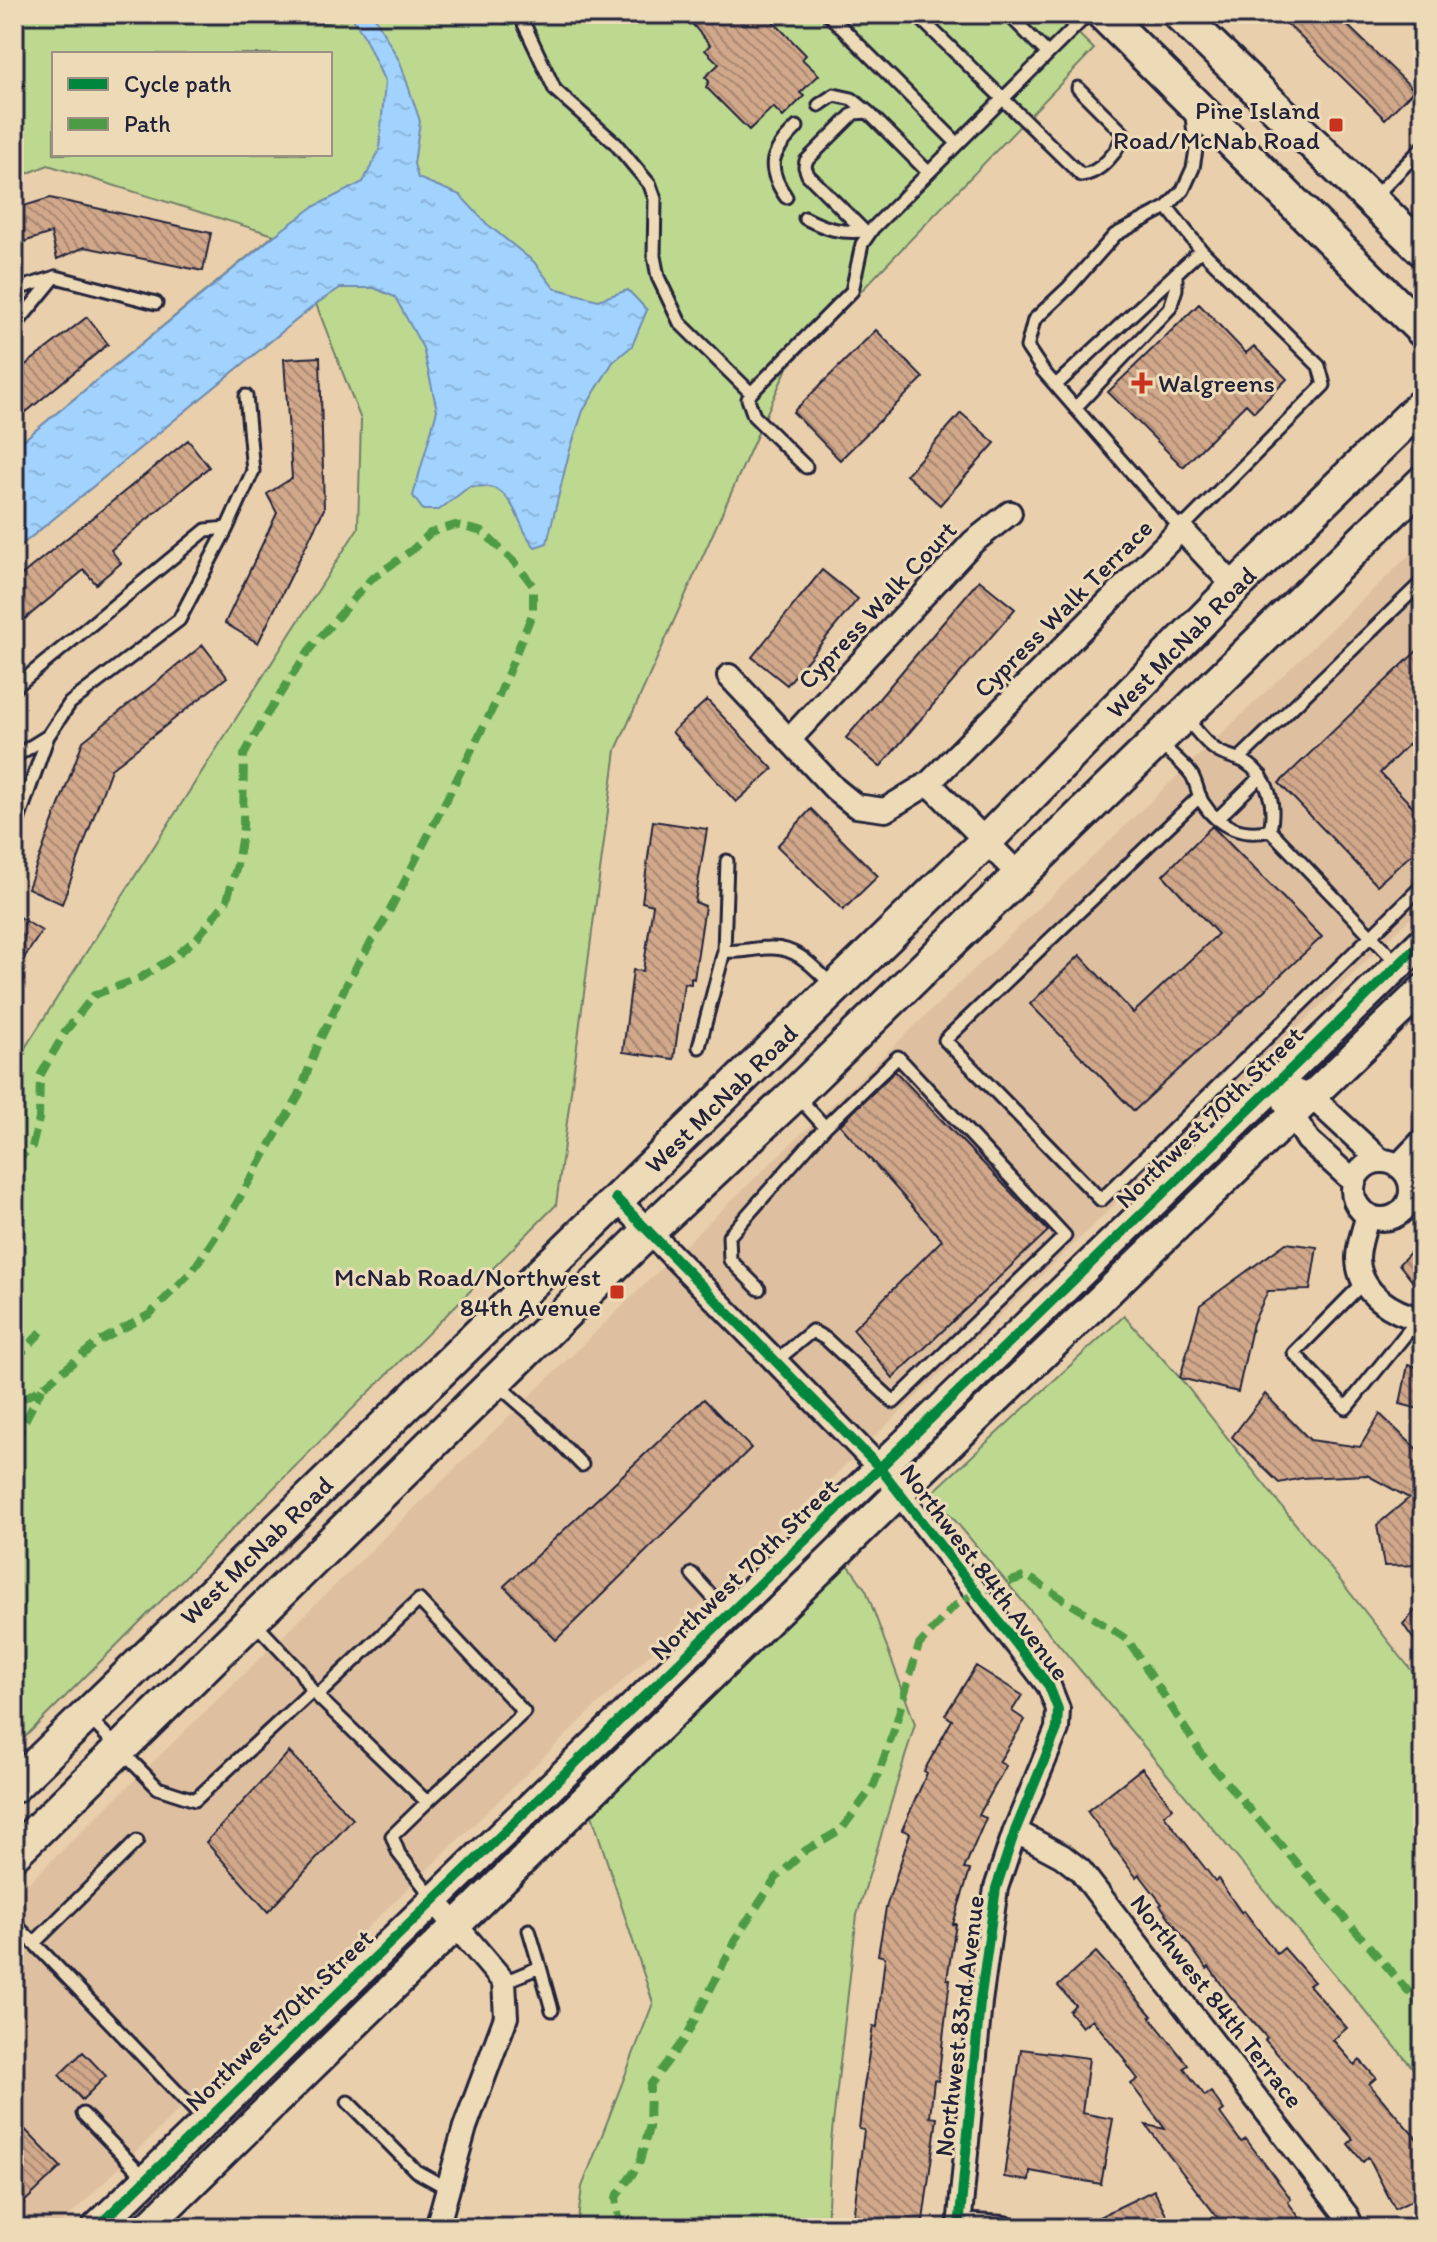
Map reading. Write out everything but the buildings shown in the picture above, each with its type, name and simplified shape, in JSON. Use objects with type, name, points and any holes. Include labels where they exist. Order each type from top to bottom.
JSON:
[{"type":"main road","points":[[1103,14],[1423,331]]},
{"type":"main road","points":[[1179,14],[1423,250]]},
{"type":"main road","name":"West McNab Road","points":[[14,1786],[986,841],[1235,587],[1423,404]]},
{"type":"main road","name":"West McNab Road","points":[[14,1853],[649,1231],[795,1094],[1423,482]]},
{"type":"street","name":"Cypress Walk Court","points":[[789,740],[973,542],[1010,513]]},
{"type":"street","name":"Cypress Walk Terrace","points":[[729,676],[856,806],[885,810],[929,783],[1181,529],[1235,587]]},
{"type":"street","points":[[929,783],[1020,876]]},
{"type":"street","name":"Northwest 70th Street","points":[[96,2228],[1423,941]]},
{"type":"street","name":"Northwest 70th Street","points":[[149,2227],[899,1493],[1423,989]]},
{"type":"street","points":[[1275,1084],[1302,1107],[1403,1172]]},
{"type":"street","points":[[1302,1107],[1308,1140],[1354,1182]]},
{"type":"street","points":[[1403,1172],[1364,1167],[1354,1182],[1355,1201],[1368,1215],[1387,1218],[1397,1214],[1409,1199],[1403,1172],[1423,1140]]},
{"type":"street","name":"Northwest 84th Avenue","points":[[616,1198],[880,1468],[1049,1686],[1058,1709],[1057,1729],[1015,1831]]},
{"type":"street","points":[[1368,1215],[1358,1259],[1364,1282],[1381,1302],[1398,1313],[1420,1319]]},
{"type":"street","points":[[1121,1233],[1144,1258]]},
{"type":"street","name":"Northwest 83rd Avenue","points":[[959,2226],[980,2002],[996,1888],[1015,1831]]},
{"type":"street","name":"Northwest 84th Terrace","points":[[1015,1831],[1062,1856],[1080,1870],[1338,2203],[1352,2228]]},
{"type":"street","points":[[434,1900],[504,1982],[506,2017],[465,2127],[437,2228]]},
{"type":"street","points":[[959,2226],[1004,2228]]},
{"type":"lane","points":[[527,14],[524,24],[555,90],[615,143],[650,185],[655,199],[654,256],[658,277],[680,323],[751,393]]},
{"type":"lane","points":[[828,14],[957,143]]},
{"type":"lane","points":[[916,14],[1081,175],[1089,175],[1121,146],[1123,133],[1078,88]]},
{"type":"lane","points":[[1008,14],[1047,53]]},
{"type":"lane","points":[[806,467],[754,416],[748,399],[751,393],[852,291],[866,233],[1088,14]]},
{"type":"lane","points":[[819,105],[834,95],[852,99],[928,172]]},
{"type":"lane","points":[[1167,207],[1201,250],[1319,366],[1324,385],[1181,529],[1075,408],[1027,347],[1034,320],[1069,287],[1115,235],[1167,207],[1183,190],[1195,159],[1195,124],[1187,97]]},
{"type":"lane","points":[[866,233],[808,175],[805,167],[806,161],[854,113],[868,112]]},
{"type":"lane","points":[[786,197],[775,181],[772,163],[777,147],[797,127]]},
{"type":"lane","points":[[1371,200],[1423,147]]},
{"type":"lane","points":[[805,218],[843,233],[866,233]]},
{"type":"lane","points":[[1056,385],[1201,250]]},
{"type":"lane","points":[[1075,408],[1170,308],[1176,289],[1176,273]]},
{"type":"lane","points":[[14,290],[56,277],[156,303]]},
{"type":"lane","points":[[14,327],[56,277]]},
{"type":"lane","points":[[14,832],[48,736],[70,703],[179,620],[253,471],[246,396]]},
{"type":"lane","points":[[14,688],[206,530],[227,528]]},
{"type":"lane","points":[[1239,759],[1423,581]]},
{"type":"lane","points":[[1184,716],[1216,751],[1239,759],[1261,776],[1274,813],[1270,830]]},
{"type":"lane","points":[[14,757],[48,736]]},
{"type":"lane","points":[[1157,742],[1191,774],[1203,803],[1217,819],[1233,830],[1260,833],[1270,830]]},
{"type":"lane","points":[[1217,819],[1261,776]]},
{"type":"lane","points":[[1200,796],[945,1040],[1101,1200],[1423,885]]},
{"type":"lane","points":[[1270,830],[1399,965]]},
{"type":"lane","points":[[699,1047],[724,951],[727,861]]},
{"type":"lane","points":[[724,951],[734,953],[771,947],[788,949],[800,955],[834,987]]},
{"type":"lane","points":[[759,1289],[730,1260],[729,1236],[825,1127],[898,1057],[1065,1236],[894,1402],[826,1339],[812,1331],[776,1361]]},
{"type":"lane","points":[[795,1094],[825,1127]]},
{"type":"lane","points":[[1364,1282],[1294,1353],[1346,1408],[1420,1319]]},
{"type":"lane","points":[[496,1383],[582,1465]]},
{"type":"lane","points":[[692,1574],[728,1614]]},
{"type":"lane","points":[[88,1717],[158,1788],[195,1800],[419,1600],[524,1712],[392,1836],[399,1854],[434,1900]]},
{"type":"lane","points":[[253,1621],[300,1671],[314,1693],[427,1802]]},
{"type":"lane","points":[[34,1943],[137,1841]]},
{"type":"lane","points":[[14,1923],[205,2121]]},
{"type":"lane","points":[[529,1930],[552,2010]]},
{"type":"lane","points":[[504,1982],[540,1967]]},
{"type":"lane","points":[[348,2102],[416,2171],[447,2188]]},
{"type":"lane","points":[[83,2114],[146,2180]]},
{"type":"shaded area","points":[[1423,542],[1423,906],[57,2228],[14,2228],[14,1897],[710,1221]]},
{"type":"green space","points":[[14,14],[1058,14],[1094,49],[787,368],[616,750],[556,1205],[14,1748],[14,1065],[358,528],[361,420],[316,304],[14,551],[14,448],[274,235],[48,165],[14,179]]},
{"type":"green space","points":[[1124,1316],[1180,1378],[1423,1685],[1423,2080],[932,1493]]},
{"type":"green space","points":[[847,1563],[866,1590],[915,1724],[857,1915],[831,2141],[827,2228],[577,2228],[582,2187],[653,2003],[592,1815]]},
{"type":"water","points":[[350,14],[373,14],[400,62],[420,121],[414,164],[418,178],[460,195],[487,224],[534,262],[554,288],[598,300],[628,290],[647,310],[632,346],[613,362],[583,411],[569,453],[547,543],[535,547],[514,508],[503,494],[493,488],[470,486],[439,510],[423,510],[413,496],[437,410],[423,348],[395,297],[374,288],[340,288],[316,304],[14,551],[14,448],[275,235],[313,207],[363,182],[379,151],[385,82]]},
{"type":"marked path","points":[[267,14],[310,20],[354,14]]},
{"type":"marked path","points":[[453,14],[514,22]]},
{"type":"marked path","points":[[14,1163],[32,1147],[39,1119],[40,1076],[65,1032],[94,995],[140,978],[174,957],[197,938],[227,900],[243,827],[244,755],[309,650],[370,580],[430,533],[455,525],[483,532],[518,566],[533,586],[533,612],[497,700],[386,918],[351,975],[317,1046],[299,1095],[231,1213],[193,1270],[150,1314],[98,1342],[42,1388],[14,1404]]},
{"type":"marked path","points":[[14,1361],[44,1329]]},
{"type":"marked path","points":[[14,1442],[42,1388]]},
{"type":"marked path","points":[[620,2228],[616,2197],[639,2165],[649,2128],[650,2085],[686,2037],[741,1930],[776,1878],[806,1850],[842,1829],[874,1785],[919,1645],[953,1607],[976,1592],[1027,1576],[1128,1640],[1203,1756],[1423,2008]]},
{"type":"cycle path","points":[[96,2228],[1423,941]]},
{"type":"cycle path","points":[[616,1198],[880,1468],[1049,1686],[1058,1709],[1057,1729],[1015,1831],[996,1888],[980,2002],[959,2228]]},
{"type":"place","name":"Pine Island Road/McNab Road","points":[[1336,125]]},
{"type":"place","name":"Walgreens","points":[[1142,383]]},
{"type":"place","name":"McNab Road/Northwest 84th Avenue","points":[[617,1292]]}]
